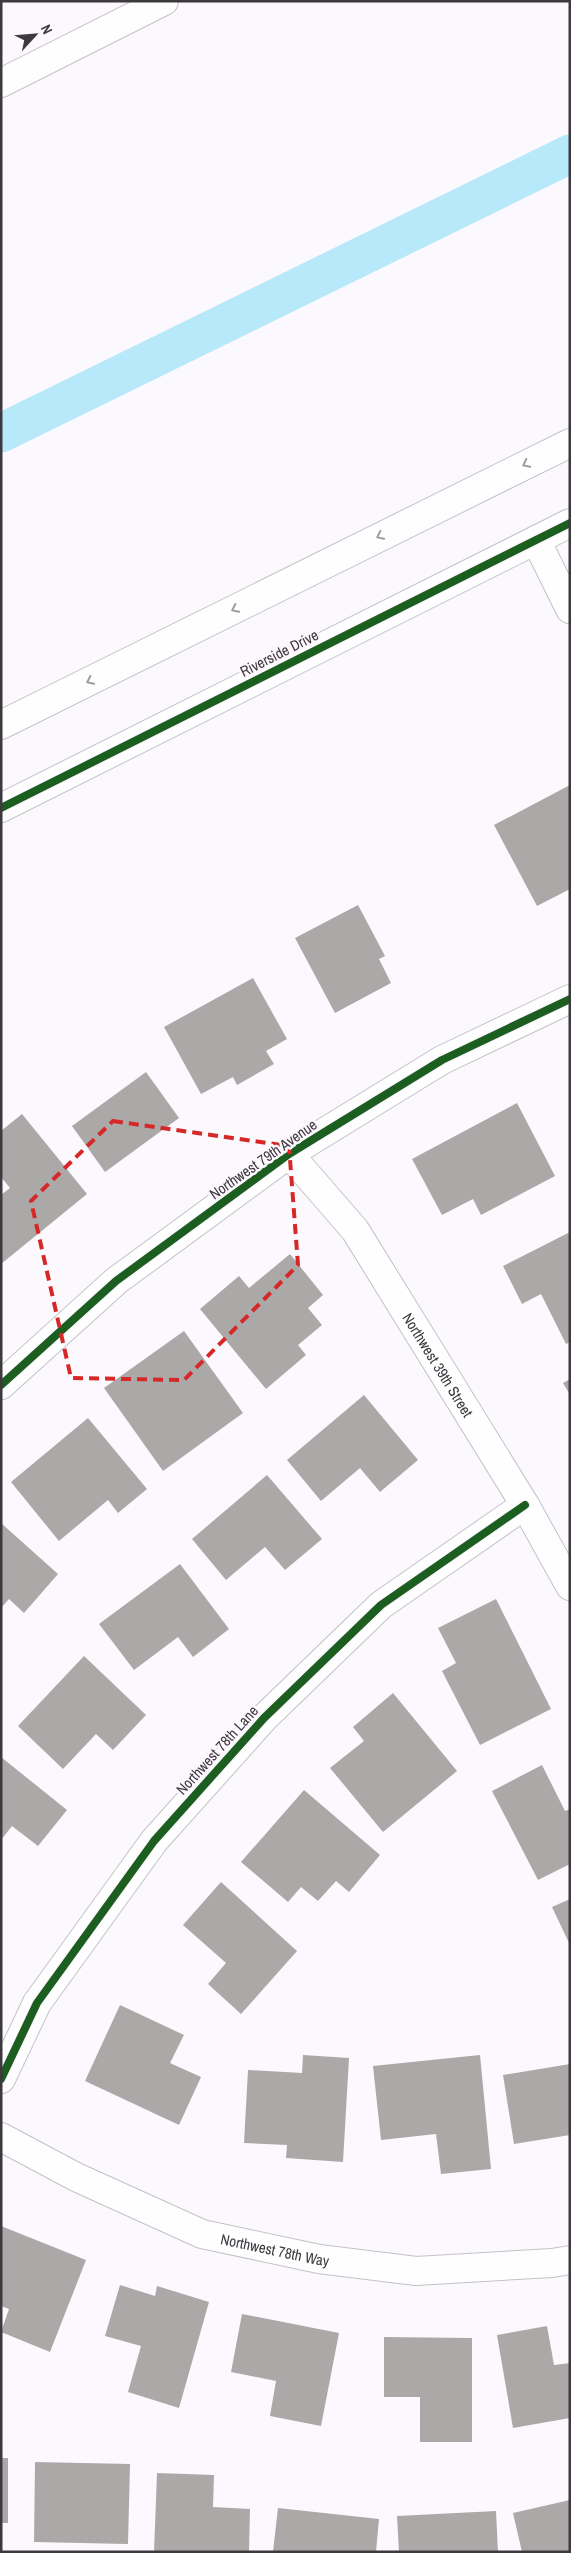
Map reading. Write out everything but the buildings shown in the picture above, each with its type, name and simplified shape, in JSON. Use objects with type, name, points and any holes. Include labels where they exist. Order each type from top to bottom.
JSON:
[{"type":"street","points":[[1,83],[164,1]]},
{"type":"street","points":[[1,725],[570,443]]},
{"type":"street","name":"Riverside Drive","points":[[1,808],[570,522]]},
{"type":"street","points":[[536,540],[570,609]]},
{"type":"street","name":"Northwest 79th Avenue","points":[[1,1385],[116,1281],[289,1154],[442,1060],[570,999]]},
{"type":"street","name":"Northwest 39th Street","points":[[289,1154],[355,1230],[525,1505],[570,1586]]},
{"type":"street","name":"Northwest 78th Lane","points":[[1,2079],[37,2003],[154,1841],[264,1718],[381,1605],[525,1505]]},
{"type":"street","name":"Northwest 78th Way","points":[[1,2137],[76,2177],[202,2234],[319,2259],[416,2271],[552,2263],[570,2260]]},
{"type":"highlighted area","points":[[113,1121],[289,1146],[298,1265],[184,1380],[71,1378],[31,1201]]},
{"type":"waterway","points":[[1,433],[570,154]]},
{"type":"cycle path","points":[[1,808],[570,523]]},
{"type":"cycle path","points":[[1,1385],[116,1281],[289,1154],[442,1060],[570,999]]},
{"type":"cycle path","points":[[1,2079],[37,2003],[154,1841],[264,1718],[381,1605],[525,1505]]}]
